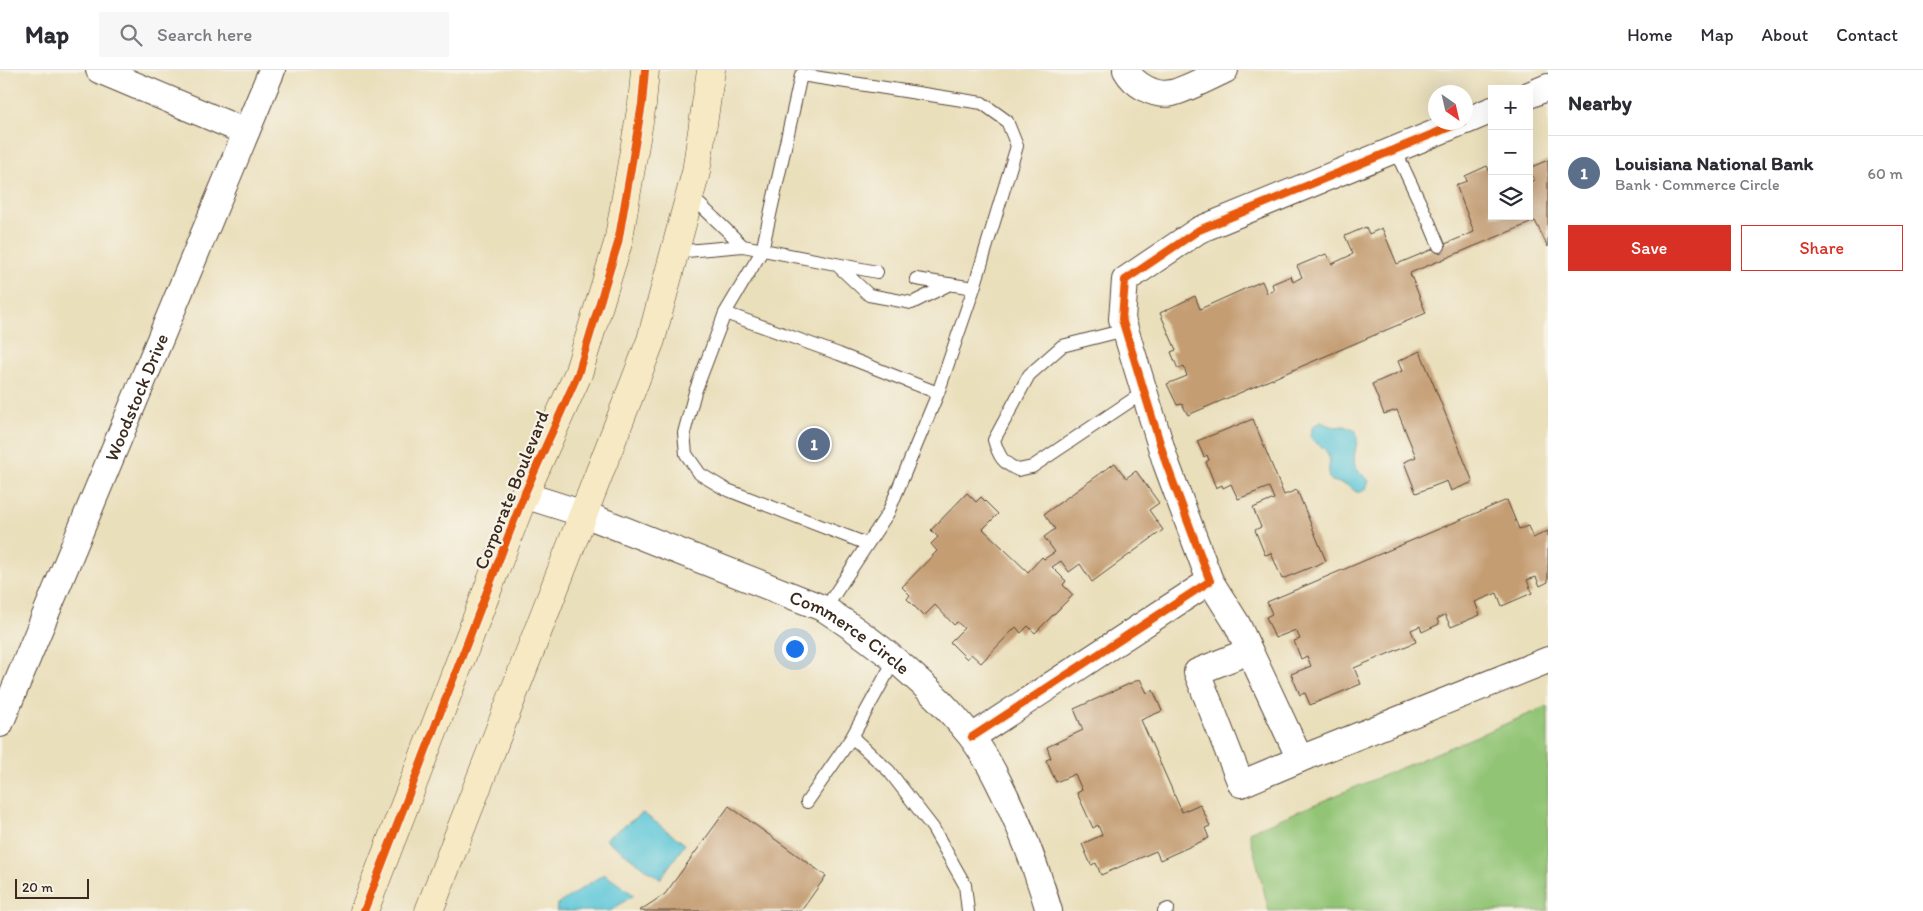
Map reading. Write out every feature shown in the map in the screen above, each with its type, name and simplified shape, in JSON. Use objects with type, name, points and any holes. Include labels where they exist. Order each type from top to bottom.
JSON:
[{"type":"street","points":[[99,70],[246,132]]},
{"type":"street","name":"Woodstock Drive","points":[[0,724],[272,70]]},
{"type":"street","name":"Corporate Boulevard","points":[[364,911],[524,496],[578,374],[618,243],[642,104],[645,70]]},
{"type":"street","points":[[430,911],[651,340],[696,172],[711,70]]},
{"type":"street","points":[[1126,70],[1130,76],[1148,90],[1171,94],[1225,70]]},
{"type":"street","points":[[1533,93],[1548,87]]},
{"type":"street","points":[[1473,118],[1488,112]]},
{"type":"street","points":[[1300,759],[1237,624],[1210,580],[1166,463],[1122,319],[1125,280],[1199,230],[1443,130]]},
{"type":"street","name":"Commerce Circle","points":[[524,496],[584,514],[825,610],[895,658],[935,694],[972,737],[991,768],[1007,800],[1039,877],[1049,911]]},
{"type":"street","points":[[972,737],[1210,580]]},
{"type":"street","points":[[1250,651],[1197,672],[1241,784],[1548,660]]},
{"type":"lane","points":[[825,610],[888,513],[938,393],[974,288],[1017,146],[1007,121],[982,103],[801,72],[762,251],[725,313],[693,400],[684,433],[686,454],[700,474],[725,489],[867,544]]},
{"type":"lane","points":[[1395,150],[1439,246]]},
{"type":"lane","points":[[690,194],[743,246]]},
{"type":"lane","points":[[675,252],[743,246],[877,272]]},
{"type":"lane","points":[[837,265],[869,295],[912,303],[950,284]]},
{"type":"lane","points":[[916,278],[974,288]]},
{"type":"lane","points":[[725,313],[938,393]]},
{"type":"lane","points":[[1125,330],[1062,346],[1029,375],[994,440],[998,452],[1006,464],[1018,470],[1032,467],[1144,392]]},
{"type":"lane","points":[[807,802],[852,737],[895,658]]},
{"type":"lane","points":[[852,737],[889,771],[933,828],[965,885],[968,911]]},
{"type":"green space","points":[[1548,706],[1548,911],[1269,911],[1249,832]]},
{"type":"water","points":[[1321,422],[1333,427],[1345,426],[1356,431],[1357,441],[1354,459],[1358,471],[1369,481],[1366,489],[1356,492],[1348,485],[1332,481],[1329,478],[1328,453],[1310,436],[1313,426]]},
{"type":"water","points":[[643,813],[685,844],[660,879],[605,839]]},
{"type":"water","points":[[604,874],[634,895],[610,911],[556,911],[558,904]]},
{"type":"building","points":[[1548,160],[1548,247],[1535,221],[1410,273],[1426,313],[1188,415],[1182,404],[1177,405],[1167,384],[1187,376],[1184,367],[1178,369],[1171,352],[1176,350],[1160,313],[1195,296],[1200,309],[1262,281],[1267,293],[1274,290],[1272,284],[1291,276],[1293,282],[1302,277],[1297,266],[1326,254],[1332,264],[1353,254],[1345,236],[1366,227],[1369,234],[1382,228],[1397,264],[1474,232],[1456,185],[1467,181],[1465,176],[1487,166],[1488,220],[1533,220],[1533,166]]},
{"type":"building","points":[[1420,351],[1473,482],[1451,491],[1447,481],[1416,493],[1404,462],[1416,457],[1397,410],[1384,414],[1372,384],[1402,371],[1398,361]]},
{"type":"building","points":[[1253,419],[1284,495],[1297,490],[1326,561],[1282,579],[1271,553],[1265,555],[1255,530],[1261,527],[1253,508],[1274,499],[1269,487],[1238,499],[1231,484],[1223,488],[1222,485],[1216,488],[1206,462],[1209,460],[1207,455],[1204,457],[1197,441]]},
{"type":"building","points":[[1115,463],[1126,478],[1136,471],[1159,503],[1149,510],[1163,530],[1092,582],[1080,564],[1069,572],[1061,561],[1052,567],[1066,581],[1063,585],[1073,595],[1035,633],[1028,626],[1021,633],[1016,627],[981,663],[971,654],[967,659],[950,642],[964,628],[957,622],[954,625],[935,605],[924,616],[907,599],[910,595],[902,587],[937,551],[931,544],[938,537],[931,530],[967,493],[976,502],[981,497],[998,514],[983,529],[1028,572],[1042,557],[1044,559],[1055,552],[1044,537],[1055,529],[1044,514]]},
{"type":"building","points":[[1507,500],[1519,529],[1528,526],[1533,538],[1548,531],[1548,582],[1540,586],[1536,577],[1527,580],[1532,593],[1502,606],[1497,593],[1475,602],[1480,615],[1451,627],[1445,615],[1437,619],[1439,624],[1422,632],[1420,626],[1411,630],[1416,642],[1354,668],[1361,684],[1310,705],[1305,693],[1300,695],[1291,674],[1311,666],[1307,656],[1301,659],[1294,641],[1300,639],[1296,630],[1275,638],[1266,617],[1272,614],[1267,602]]},
{"type":"building","points":[[1140,679],[1147,693],[1153,690],[1162,711],[1141,720],[1182,812],[1200,804],[1210,826],[1205,828],[1209,838],[1160,860],[1156,851],[1101,875],[1096,863],[1091,865],[1082,844],[1102,835],[1098,825],[1093,828],[1077,793],[1082,790],[1075,774],[1056,782],[1046,760],[1051,758],[1047,747],[1083,730],[1074,709]]},
{"type":"building","points":[[729,806],[826,876],[801,911],[639,911],[665,894]]},
{"type":"cycle path","points":[[364,911],[524,495],[578,374],[618,243],[642,104],[645,70]]},
{"type":"cycle path","points":[[972,737],[1210,581],[1166,463],[1122,319],[1125,280],[1199,230],[1443,130]]},
{"type":"place","name":"Louisiana National Bank","points":[[814,444]]}]
